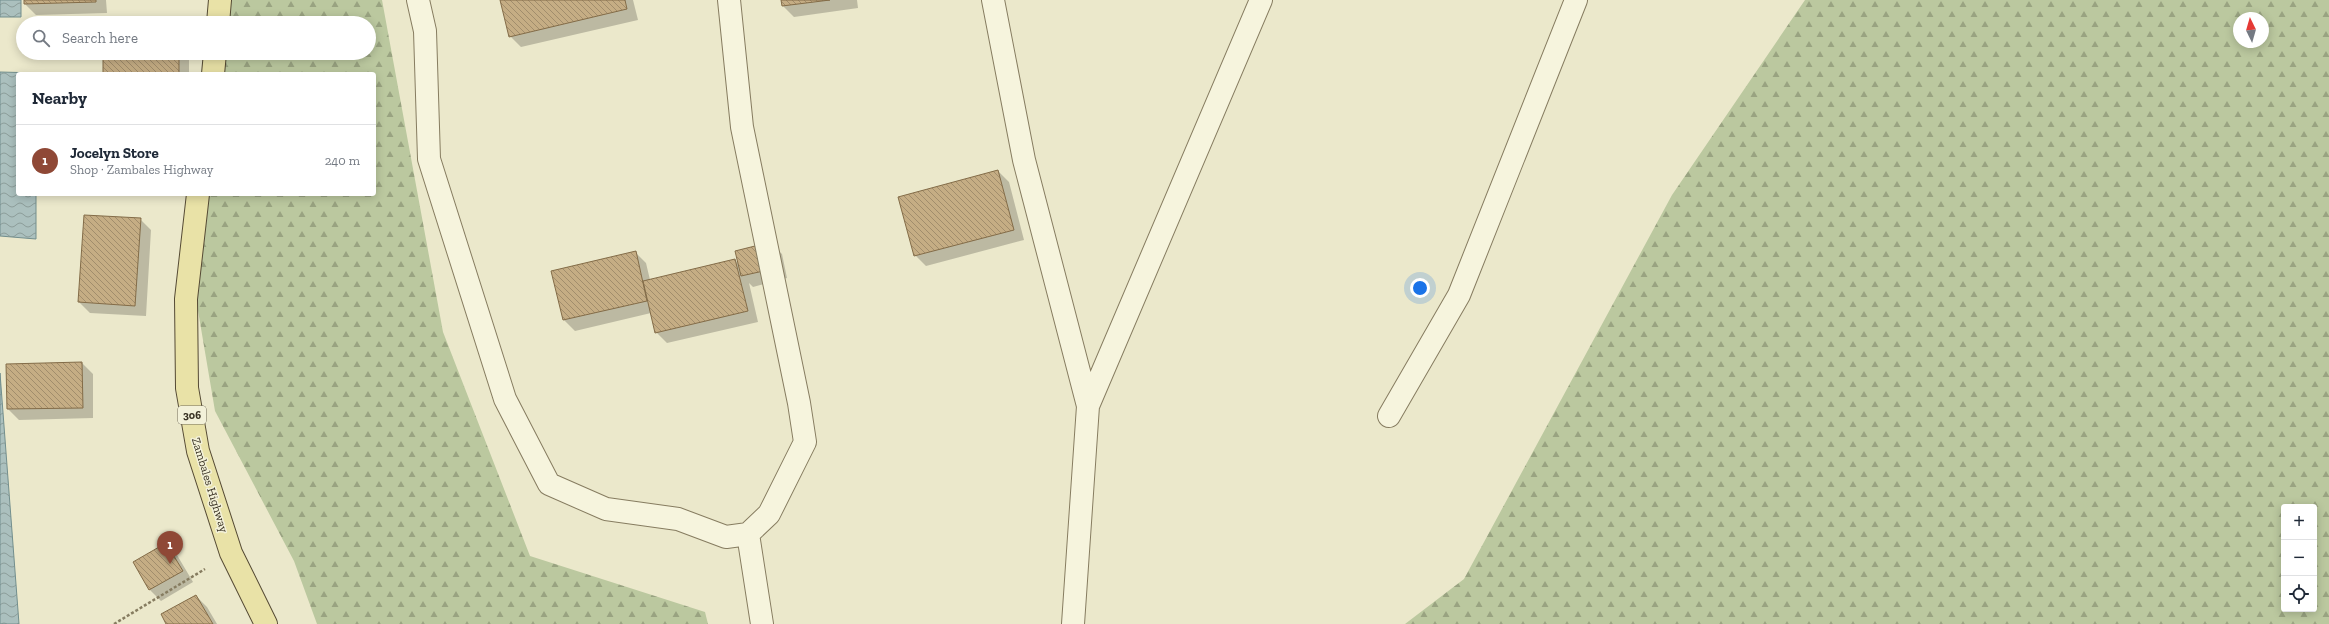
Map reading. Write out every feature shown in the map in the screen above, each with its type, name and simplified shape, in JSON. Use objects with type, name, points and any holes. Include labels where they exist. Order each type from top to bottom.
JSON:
[{"type":"main road","points":[[219,16],[220,0]]},
{"type":"main road","points":[[213,72],[214,60]]},
{"type":"main road","name":"Zambales Highway","points":[[198,196],[186,299],[187,388],[198,451],[231,553],[266,624]]},
{"type":"street","points":[[418,0],[425,30],[428,159],[505,399],[549,484],[606,508],[678,519],[726,538],[748,534],[769,514],[804,442],[799,403],[742,126],[729,0]]},
{"type":"street","points":[[425,30],[434,0]]},
{"type":"street","points":[[993,0],[1024,160],[1088,406],[1074,624]]},
{"type":"street","points":[[1088,406],[1261,0]]},
{"type":"street","points":[[1388,416],[1459,295],[1576,0]]},
{"type":"street","points":[[748,534],[762,624]]},
{"type":"path","points":[[114,624],[231,553]]},
{"type":"green space","points":[[231,0],[382,0],[443,332],[530,556],[705,612],[708,624],[317,624],[294,561],[215,411],[194,287],[207,196],[376,196],[376,72],[222,72],[224,60],[376,60],[376,16],[229,16]]},
{"type":"green space","points":[[1805,0],[2329,0],[2329,624],[1405,624],[1464,579],[1672,195]]},
{"type":"water","points":[[0,0],[21,0],[21,16],[0,17]]},
{"type":"water","points":[[0,72],[16,72],[16,196],[36,196],[36,239],[0,236]]},
{"type":"water","points":[[0,373],[19,624],[0,624]]},
{"type":"building","points":[[24,0],[96,0],[96,2],[24,4]]},
{"type":"building","points":[[500,0],[625,0],[627,9],[509,37]]},
{"type":"building","points":[[781,0],[830,0],[782,6]]},
{"type":"building","points":[[103,60],[179,60],[179,72],[103,72]]},
{"type":"building","points":[[998,170],[1014,230],[914,256],[898,197]]},
{"type":"building","points":[[84,215],[141,218],[135,306],[78,302]]},
{"type":"building","points":[[771,242],[777,268],[741,276],[735,251]]},
{"type":"building","points":[[636,251],[647,301],[563,320],[551,271]]},
{"type":"building","points":[[735,259],[748,311],[655,333],[643,281]]},
{"type":"building","points":[[82,362],[83,408],[7,409],[6,364]]},
{"type":"building","points":[[166,543],[183,571],[149,590],[133,562]]},
{"type":"building","points":[[196,595],[213,624],[166,624],[161,614]]},
{"type":"place","name":"Jocelyn Store","points":[[170,564]]}]
